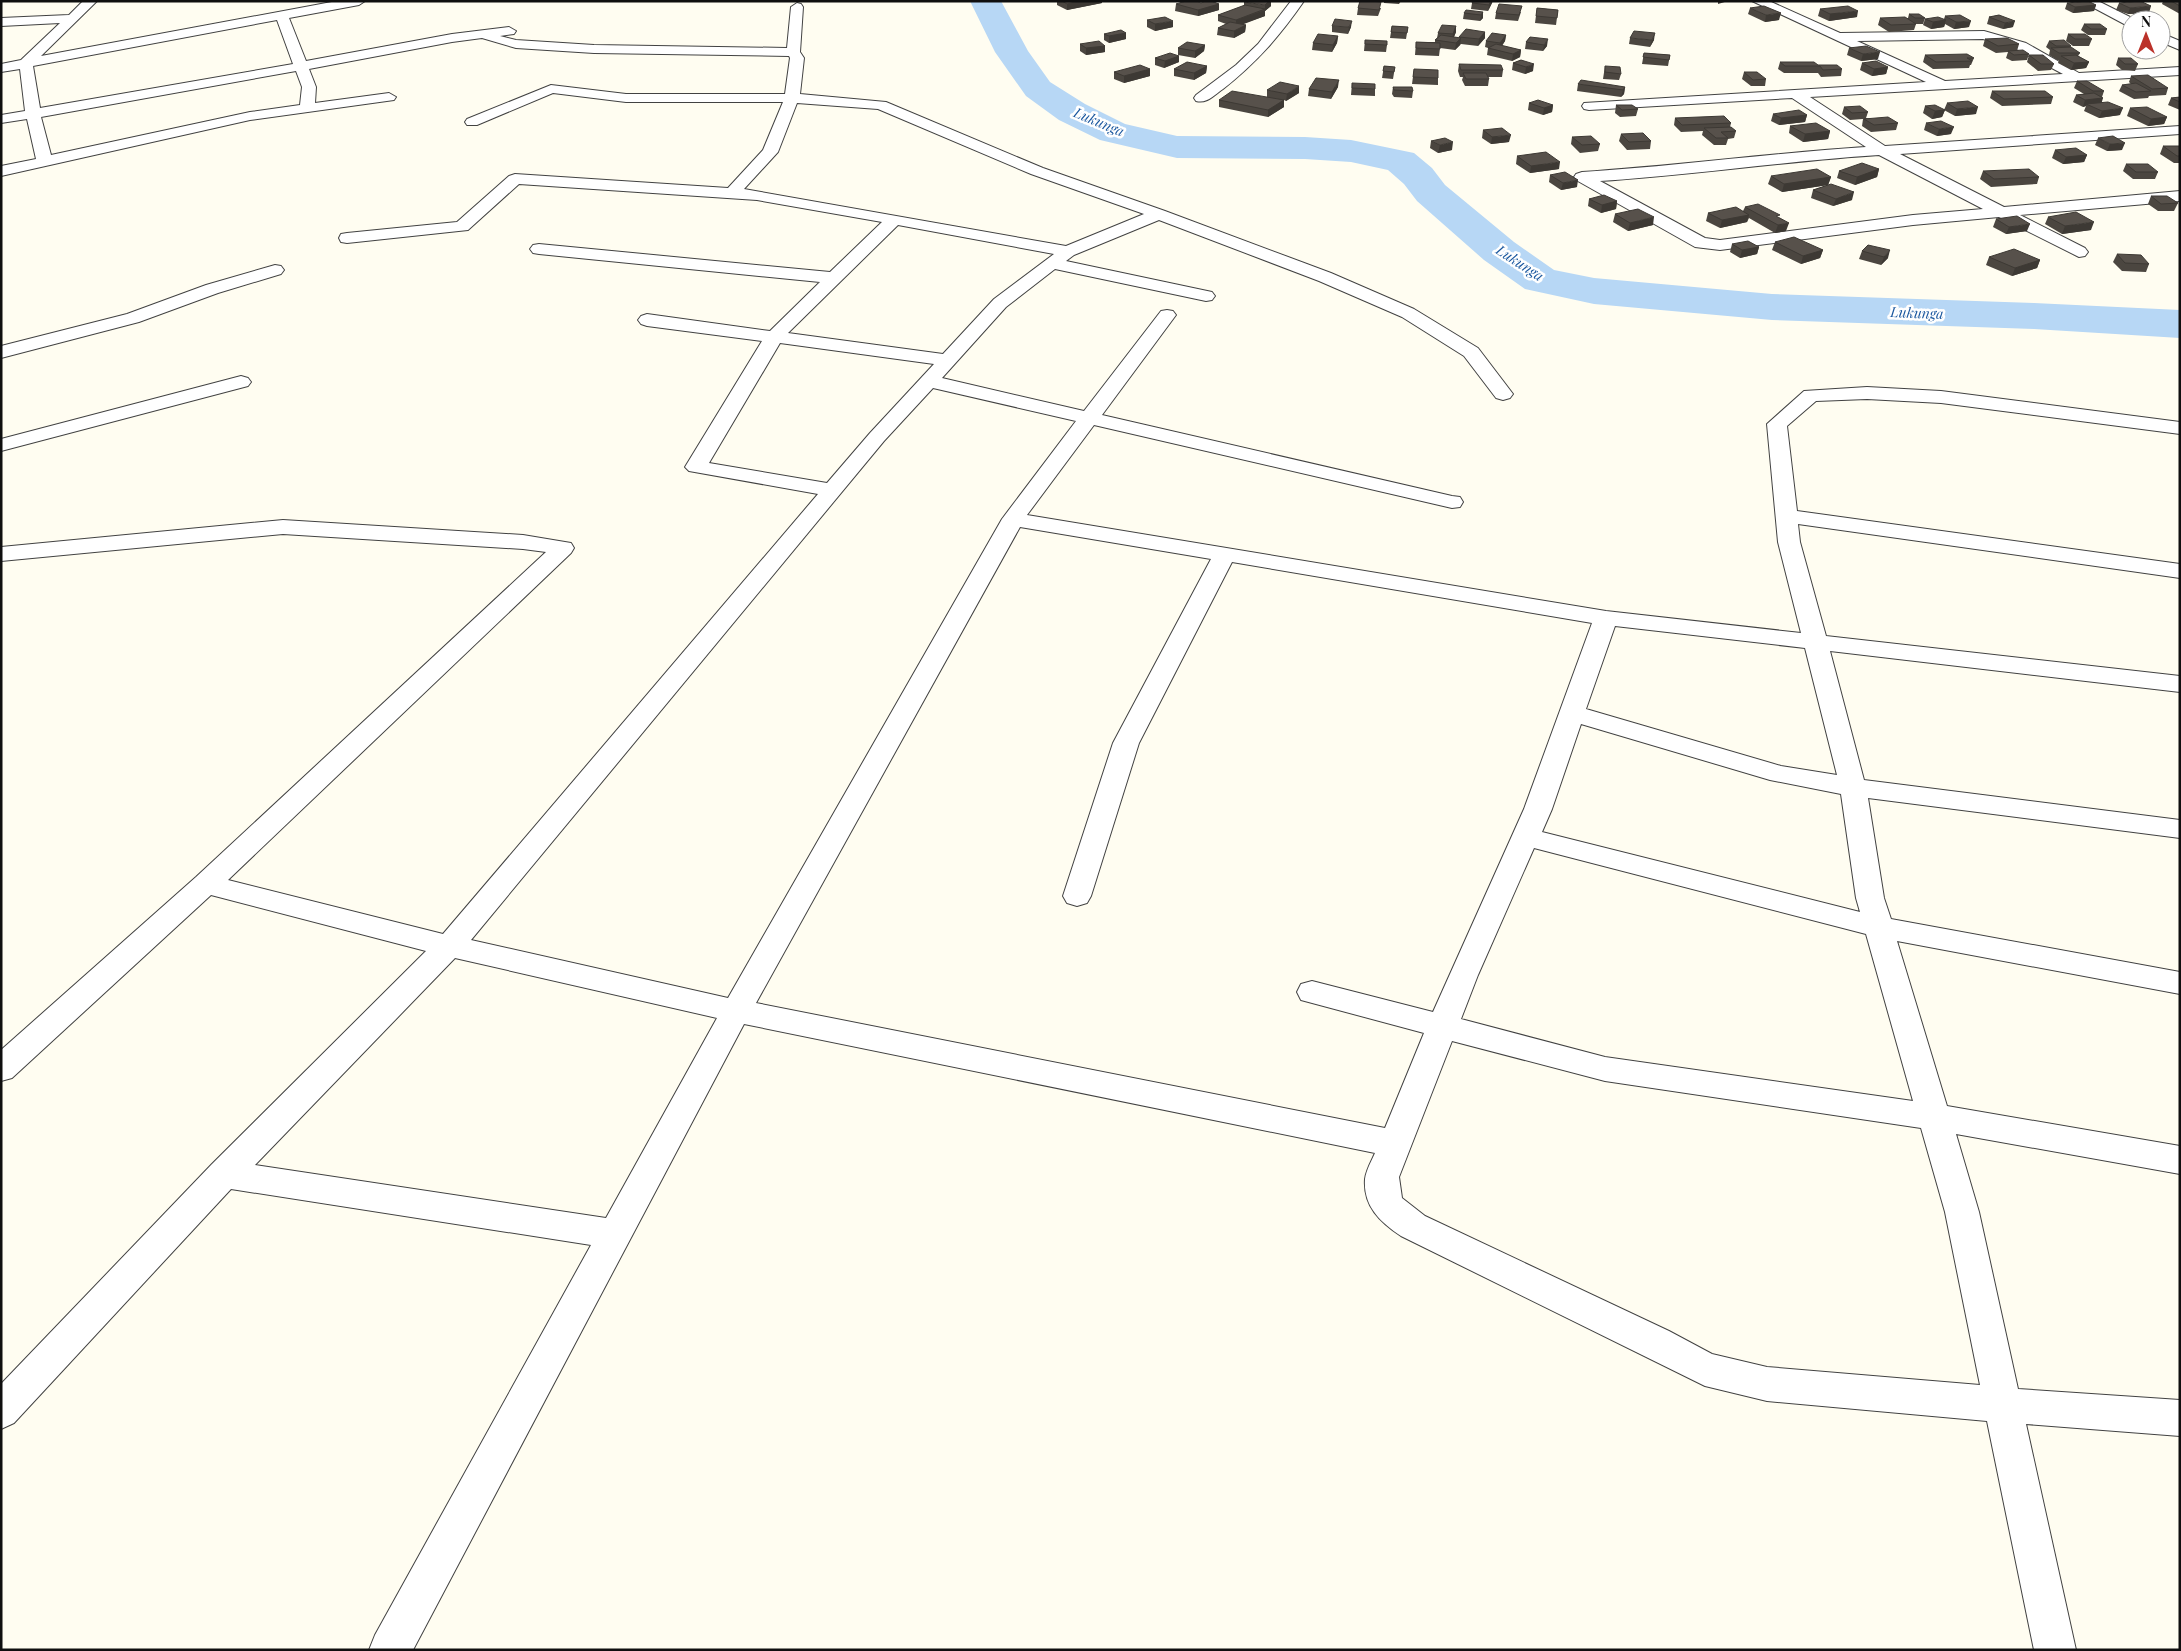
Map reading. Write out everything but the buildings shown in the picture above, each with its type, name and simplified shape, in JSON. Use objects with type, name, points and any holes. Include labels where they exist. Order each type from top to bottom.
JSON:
[{"type":"street","points":[[26,63],[90,1]]},
{"type":"street","points":[[1,68],[360,1]]},
{"type":"street","points":[[1201,98],[1241,68],[1263,47],[1298,1]]},
{"type":"street","points":[[1758,1],[1944,85]]},
{"type":"street","points":[[2088,1],[2121,17]]},
{"type":"street","points":[[732,192],[770,152],[792,98],[797,58],[793,52],[797,7]]},
{"type":"street","points":[[282,16],[309,87],[307,109]]},
{"type":"street","points":[[1,22],[72,19]]},
{"type":"street","points":[[1,119],[509,31]]},
{"type":"street","points":[[479,35],[516,44],[594,50],[793,52]]},
{"type":"street","points":[[1837,37],[1984,35],[2021,46],[2080,77]]},
{"type":"street","points":[[26,63],[33,113],[44,160]]},
{"type":"street","points":[[1589,106],[2180,71]]},
{"type":"street","points":[[472,122],[551,89],[626,98],[792,98],[880,106],[1037,171],[1159,214],[1325,277],[1408,313],[1471,352],[1503,394]]},
{"type":"street","points":[[1795,94],[1883,151],[2079,252]]},
{"type":"street","points":[[1,171],[250,116],[388,97]]},
{"type":"street","points":[[2180,130],[1798,156],[1661,172],[1582,177],[1701,243],[1720,245],[1913,220],[2180,196]]},
{"type":"street","points":[[347,238],[462,226],[514,179],[732,192],[894,220],[1060,257],[1206,296]]},
{"type":"street","points":[[1,1411],[224,1174],[449,946],[876,437],[1000,302],[1060,257],[1159,214]]},
{"type":"street","points":[[833,490],[696,467],[774,337],[894,220]]},
{"type":"street","points":[[539,249],[833,278]]},
{"type":"street","points":[[1,352],[133,318],[212,289],[275,270]]},
{"type":"street","points":[[390,1650],[736,1012],[1013,519],[1167,315]]},
{"type":"street","points":[[647,320],[948,360]]},
{"type":"street","points":[[928,381],[1452,502]]},
{"type":"street","points":[[1,445],[241,382]]},
{"type":"street","points":[[2055,1650],[1962,1212],[1870,898],[1853,787],[1789,542],[1777,424],[1811,395],[1866,392],[1942,397],[2180,428]]},
{"type":"street","points":[[1786,516],[2180,571]]},
{"type":"street","points":[[1013,519],[1606,618],[2180,684]]},
{"type":"street","points":[[1,554],[283,527],[523,542],[563,548],[206,884],[1,1069]]},
{"type":"street","points":[[1077,896],[1126,743],[1226,554]]},
{"type":"street","points":[[1606,618],[1538,809],[1463,975],[1394,1143],[1382,1177],[1383,1194],[1389,1210],[1414,1226],[1656,1343],[1705,1369],[1767,1384],[2003,1405],[2180,1418]]},
{"type":"street","points":[[1572,713],[1779,774],[1853,787],[2180,829]]},
{"type":"street","points":[[1526,836],[1878,927],[2180,983]]},
{"type":"street","points":[[206,884],[449,946],[736,1012],[1394,1143]]},
{"type":"street","points":[[1312,992],[1605,1069],[1934,1117],[2180,1160]]},
{"type":"street","points":[[224,1174],[616,1234]]},
{"type":"waterway","name":"Lukunga","points":[[985,1],[1012,52],[1038,89],[1072,112],[1113,132],[1177,147],[1305,148],[1351,151],[1401,161],[1418,176],[1431,193],[1499,251],[1540,280],[1594,291],[1772,307],[2034,316],[2180,324]]}]
